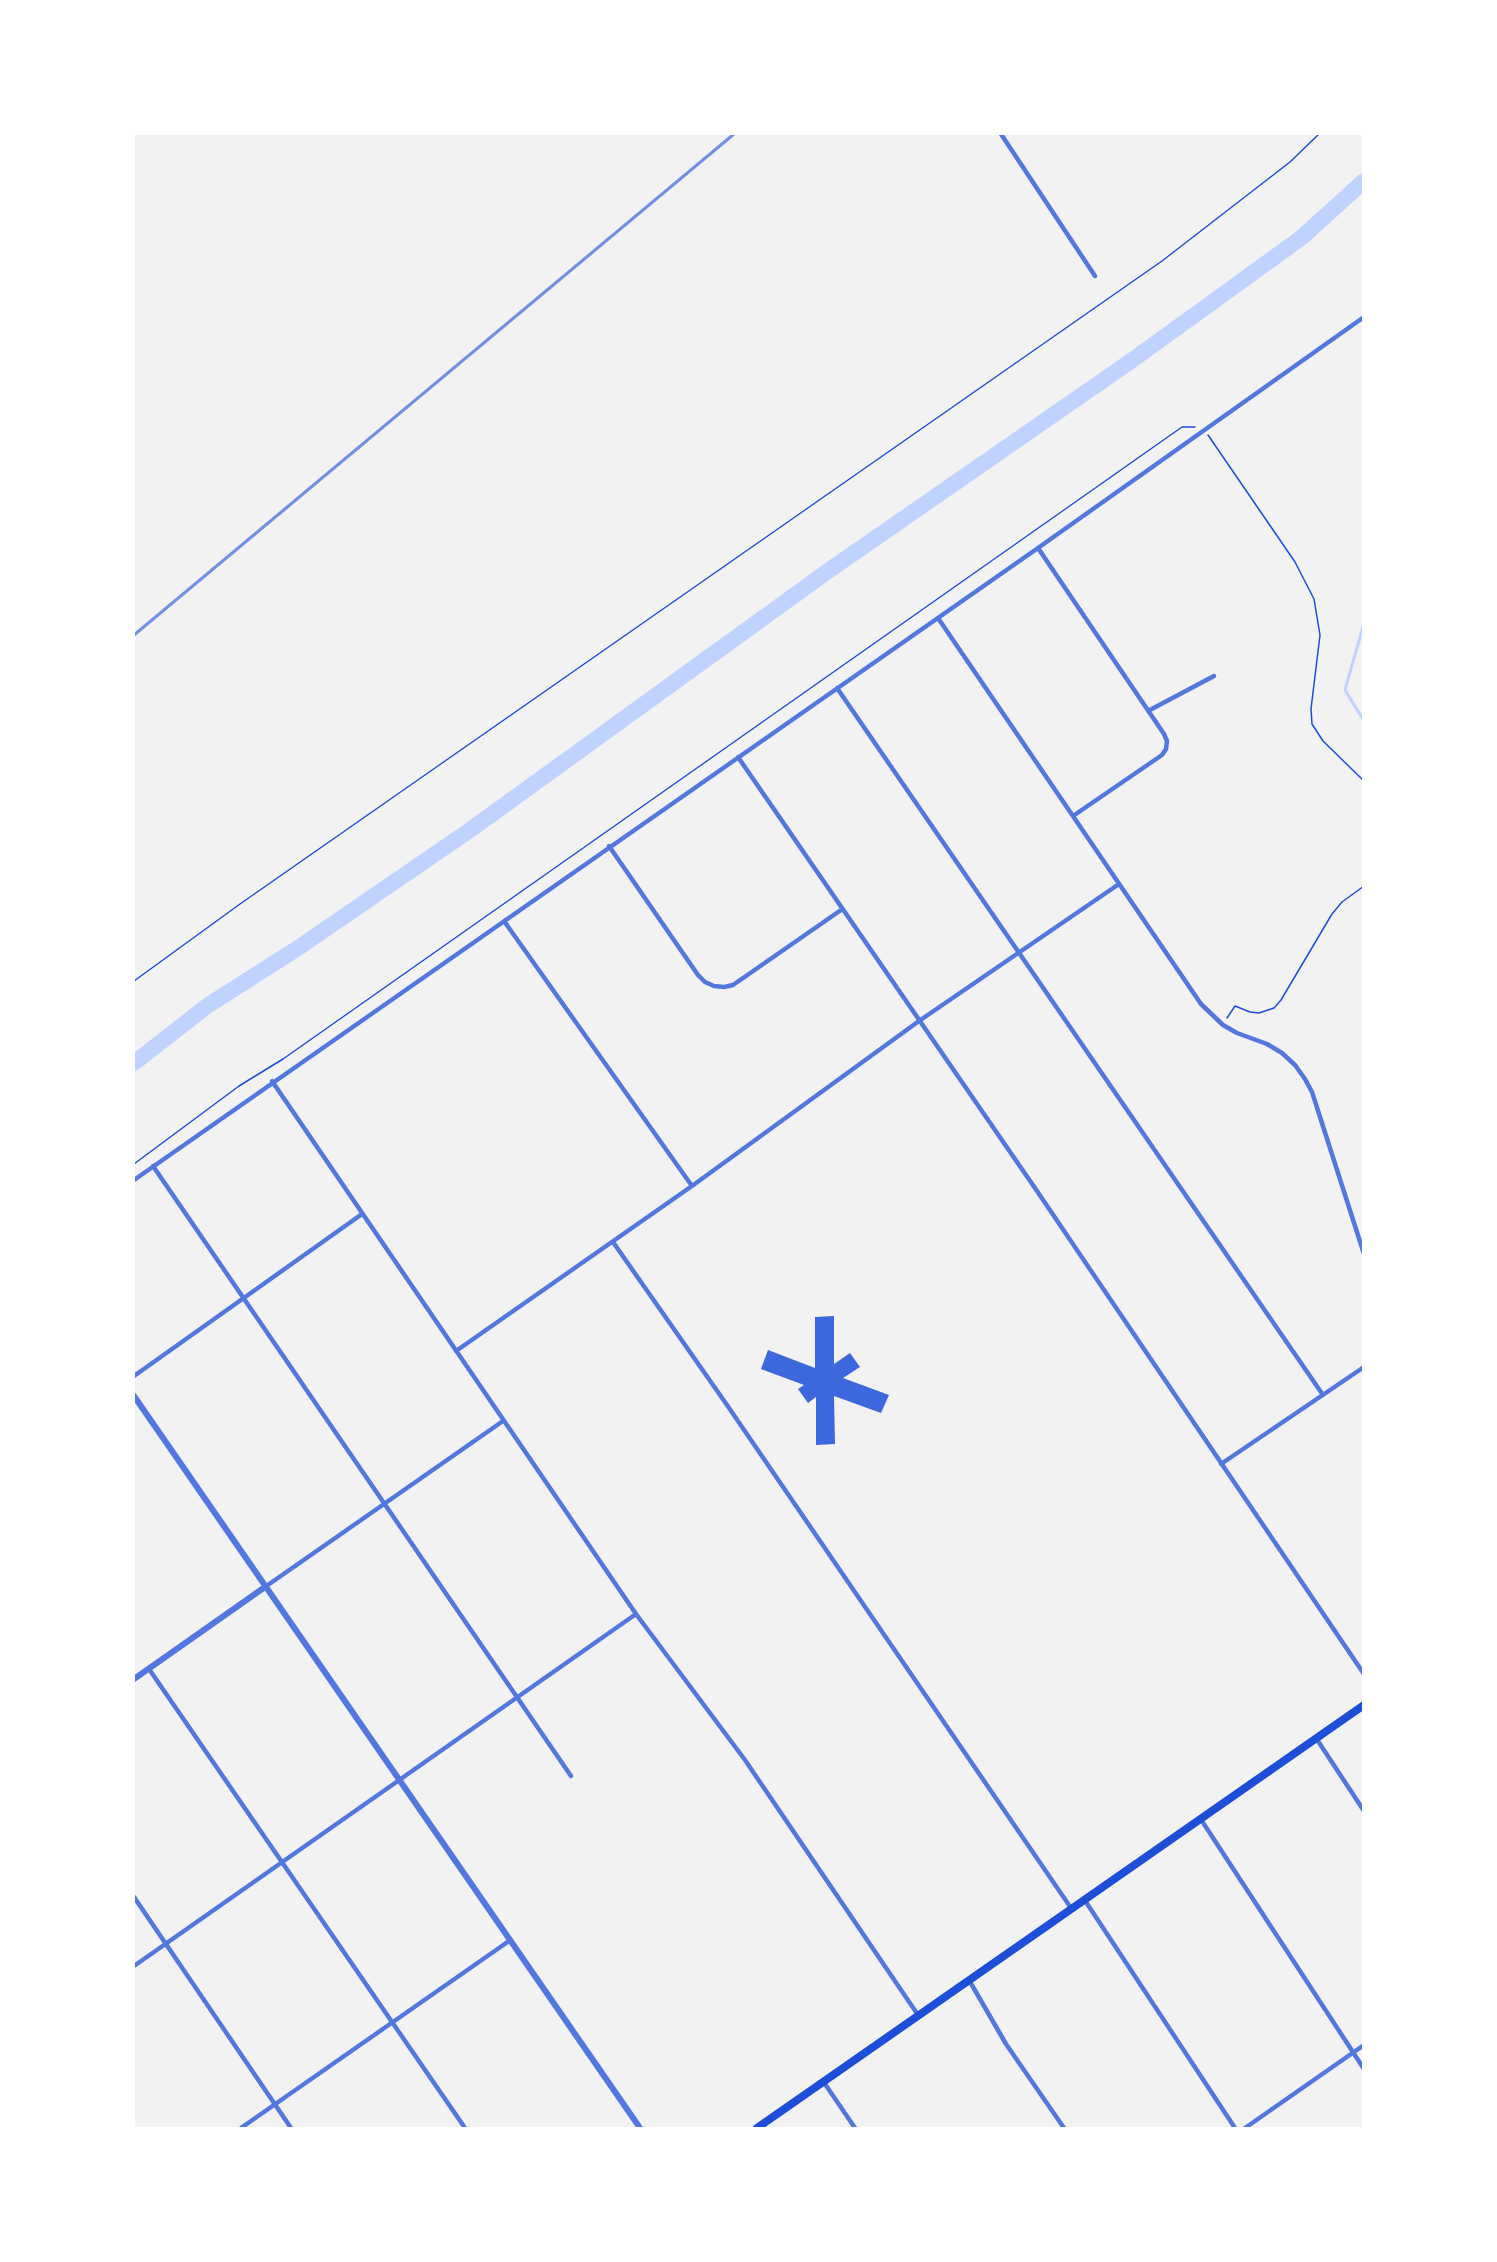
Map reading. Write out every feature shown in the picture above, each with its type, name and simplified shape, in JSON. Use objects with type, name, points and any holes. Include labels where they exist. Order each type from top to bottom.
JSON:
[{"type":"main road","points":[[757,2128],[1364,1705]]},
{"type":"street","points":[[1001,134],[1095,276]]},
{"type":"street","points":[[134,1180],[272,1081],[1038,548],[1364,317]]},
{"type":"street","points":[[1038,548],[1164,734],[1167,746],[1162,755],[1073,816]]},
{"type":"street","points":[[938,618],[1201,1004],[1223,1025],[1275,1048],[1289,1059],[1305,1078],[1312,1092],[1364,1254]]},
{"type":"street","points":[[1148,711],[1214,676]]},
{"type":"street","points":[[837,688],[1323,1395]]},
{"type":"street","points":[[738,757],[1043,1200],[1364,1674]]},
{"type":"street","points":[[609,846],[698,975],[705,982],[714,986],[733,985],[842,910]]},
{"type":"street","points":[[456,1351],[692,1186],[919,1022],[1119,884]]},
{"type":"street","points":[[504,921],[692,1186]]},
{"type":"street","points":[[272,1081],[636,1614],[745,1760],[918,2015]]},
{"type":"street","points":[[153,1166],[571,1776]]},
{"type":"street","points":[[134,1376],[363,1214]]},
{"type":"street","points":[[613,1242],[1071,1908]]},
{"type":"street","points":[[1221,1464],[1364,1367]]},
{"type":"street","points":[[134,1396],[640,2128]]},
{"type":"street","points":[[134,1679],[503,1421]]},
{"type":"street","points":[[134,1966],[636,1614]]},
{"type":"street","points":[[148,1669],[465,2128]]},
{"type":"street","points":[[1316,1737],[1364,1811]]},
{"type":"street","points":[[1200,1818],[1364,2069]]},
{"type":"street","points":[[134,1897],[291,2128]]},
{"type":"street","points":[[1084,1899],[1236,2128]]},
{"type":"street","points":[[241,2128],[509,1941]]},
{"type":"street","points":[[969,1980],[1006,2044],[1064,2128]]},
{"type":"street","points":[[1245,2128],[1364,2045]]},
{"type":"street","points":[[823,2081],[855,2128]]},
{"type":"path","points":[[134,981],[325,844],[1162,261],[1290,162],[1319,134]]},
{"type":"path","points":[[134,1164],[239,1086],[283,1059],[399,975],[1188,425],[1205,430],[1305,579],[1314,599],[1320,635],[1311,709],[1312,724],[1323,741],[1364,781]]},
{"type":"path","points":[[1223,1025],[1235,1006],[1260,1013],[1274,1008],[1332,914],[1342,902],[1364,886]]},
{"type":"building","points":[[834,1316],[834,1364],[850,1353],[860,1367],[843,1378],[889,1395],[881,1413],[834,1396],[835,1444],[816,1445],[816,1397],[808,1403],[798,1389],[804,1385],[761,1369],[768,1350],[815,1368],[815,1317]]},
{"type":"waterway","points":[[134,1063],[207,1006],[298,948],[470,830],[828,571],[1131,361],[1301,238],[1364,181]]},
{"type":"waterway","points":[[1364,623],[1345,690],[1364,721]]},
{"type":"railway","points":[[134,635],[734,134]]}]
